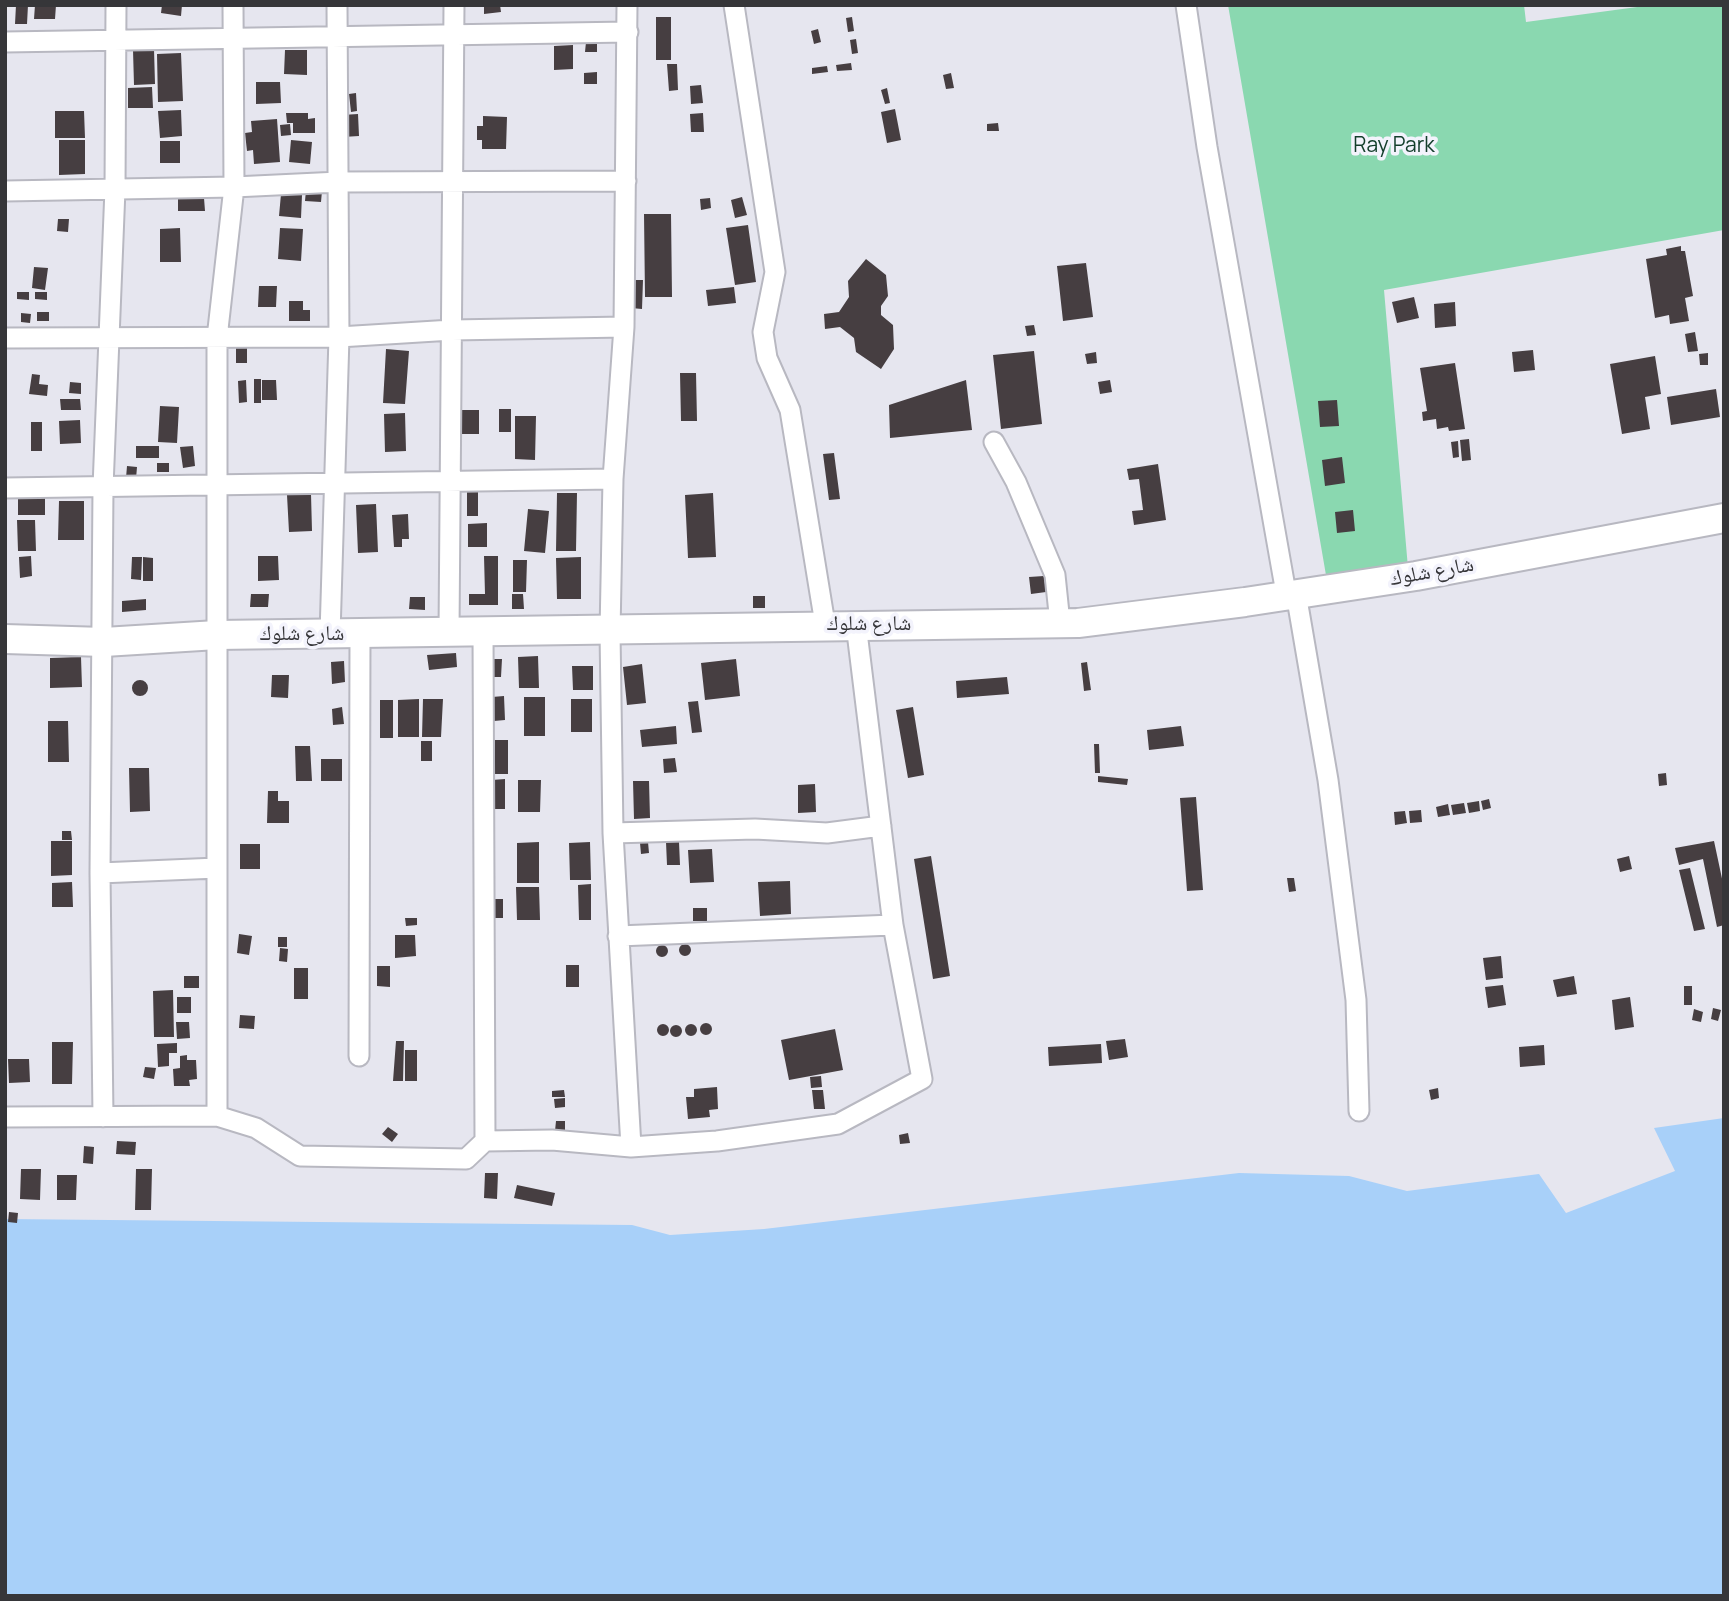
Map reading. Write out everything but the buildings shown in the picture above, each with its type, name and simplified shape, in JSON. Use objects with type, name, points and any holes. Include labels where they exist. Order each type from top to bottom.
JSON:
[{"type":"street","points":[[103,1117],[100,873],[104,642],[103,487],[115,189],[116,5]]},
{"type":"street","points":[[217,1116],[219,486],[216,338],[234,187],[233,5]]},
{"type":"street","points":[[330,634],[339,337],[337,5]]},
{"type":"street","points":[[449,632],[454,5]]},
{"type":"street","points":[[627,5],[624,327],[613,480],[610,632],[613,833],[631,1147]]},
{"type":"street","points":[[734,5],[775,272],[763,332],[767,358],[790,410],[825,624]]},
{"type":"street","points":[[1186,5],[1206,147],[1286,593],[1298,605],[1328,780],[1356,1000],[1359,1111]]},
{"type":"street","points":[[5,42],[234,36],[628,32]]},
{"type":"street","points":[[5,191],[234,187],[340,182],[453,184],[626,181]]},
{"type":"street","points":[[5,338],[339,337],[452,330],[624,327]]},
{"type":"street","points":[[994,442],[1016,482],[1055,575],[1060,623]]},
{"type":"street","points":[[5,488],[613,480]]},
{"type":"street","name":"شارع شلوك","points":[[5,639],[104,642],[217,635],[610,632],[825,624],[1060,623],[1220,606],[1286,593],[1416,576],[1724,518]]},
{"type":"street","points":[[5,1117],[217,1116],[256,1128],[300,1156],[466,1159],[485,1141],[552,1140],[631,1147],[717,1141],[838,1124],[922,1079],[893,925],[856,624]]},
{"type":"street","points":[[483,631],[485,1141]]},
{"type":"street","points":[[359,1056],[360,634]]},
{"type":"street","points":[[613,833],[755,829],[827,834],[881,826]]},
{"type":"street","points":[[100,873],[217,868]]},
{"type":"street","points":[[618,936],[893,925]]},
{"type":"green space","name":"Ray Park","points":[[1228,5],[1524,5],[1526,22],[1652,5],[1724,5],[1724,230],[1384,290],[1408,568],[1327,581]]},
{"type":"water","points":[[1724,1118],[1724,1596],[5,1596],[5,1219],[632,1225],[670,1235],[764,1229],[1239,1173],[1349,1176],[1407,1191],[1539,1174],[1566,1213],[1675,1171],[1654,1128]]}]
